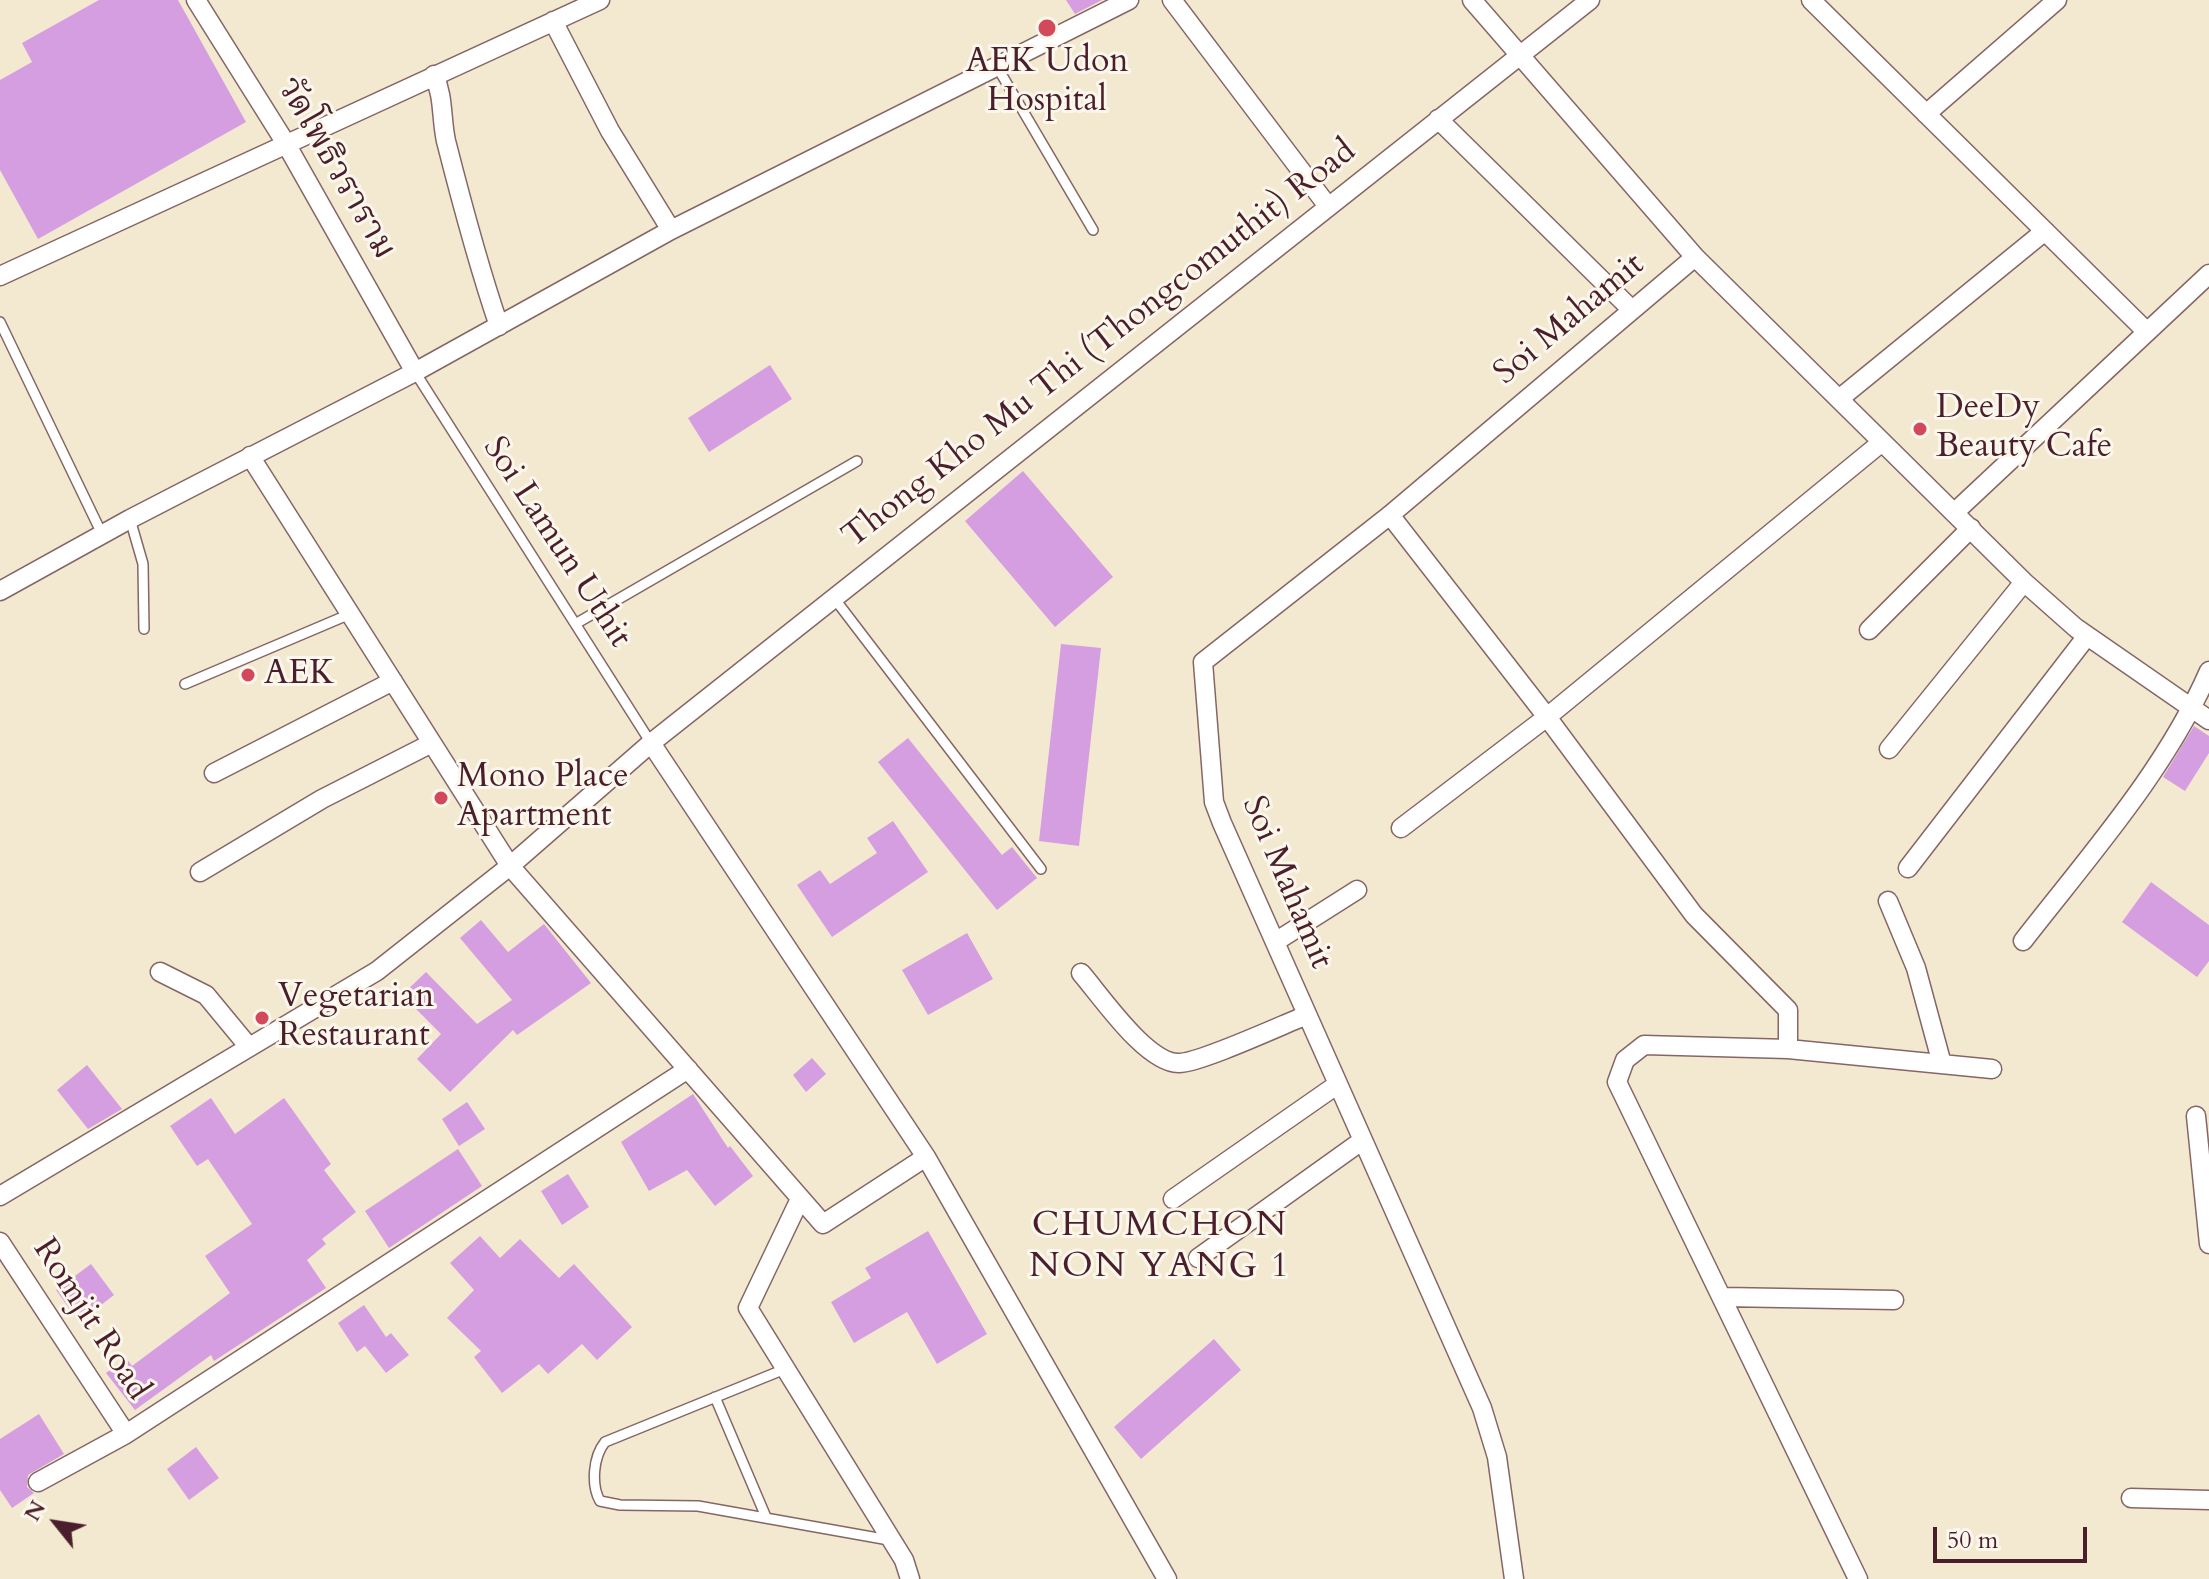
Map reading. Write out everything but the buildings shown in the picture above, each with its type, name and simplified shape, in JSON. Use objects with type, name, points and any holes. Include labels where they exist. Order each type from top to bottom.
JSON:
[{"type":"street","name":"วัดโพธิวราราม","points":[[196,0],[285,142],[415,372]]},
{"type":"street","points":[[0,276],[285,142],[600,0]]},
{"type":"street","points":[[0,591],[130,519],[415,372],[671,230],[1129,0]]},
{"type":"street","points":[[1172,0],[1327,205]]},
{"type":"street","points":[[1472,0],[1517,56],[1695,257],[2024,582],[2087,636],[2209,720]]},
{"type":"street","name":"Thong Kho Mu Thi (Thongcomuthit) Road","points":[[0,1196],[377,971],[510,866],[651,743],[1327,205],[1590,0]]},
{"type":"street","points":[[1811,0],[2145,330]]},
{"type":"street","points":[[1926,114],[2057,0]]},
{"type":"street","points":[[553,21],[610,131],[671,230]]},
{"type":"street","points":[[434,75],[443,100],[444,131],[460,201],[499,326]]},
{"type":"street","points":[[1438,119],[1631,309]]},
{"type":"street","points":[[1839,399],[2045,231]]},
{"type":"street","name":"Soi Mahamit","points":[[1514,1579],[1497,1457],[1482,1408],[1214,802],[1203,662],[1390,515],[1695,257]]},
{"type":"street","points":[[1955,512],[2145,330],[2209,274]]},
{"type":"street","points":[[1401,828],[1547,717],[1882,442]]},
{"type":"street","points":[[250,456],[510,866],[823,1224],[926,1157]]},
{"type":"street","points":[[1390,515],[1547,717],[1694,915],[1788,1010],[1788,1049]]},
{"type":"street","points":[[1869,630],[1971,528]]},
{"type":"street","points":[[1889,749],[2024,582]]},
{"type":"street","points":[[1908,868],[2087,636]]},
{"type":"street","points":[[2023,941],[2110,829],[2192,710],[2209,671]]},
{"type":"street","points":[[214,773],[393,681]]},
{"type":"street","points":[[200,872],[322,799],[432,743]]},
{"type":"street","points":[[651,743],[926,1157],[1167,1579]]},
{"type":"street","points":[[1275,942],[1357,890]]},
{"type":"street","points":[[1888,901],[1916,968],[1942,1064]]},
{"type":"street","points":[[160,972],[206,995],[249,1047]]},
{"type":"street","points":[[1081,973],[1139,1041],[1170,1061],[1194,1060],[1307,1015]]},
{"type":"street","points":[[1858,1579],[1724,1297],[1636,1125],[1617,1082],[1619,1070],[1625,1060],[1644,1045],[1788,1049],[1992,1069]]},
{"type":"street","points":[[38,1482],[126,1434],[688,1069]]},
{"type":"street","points":[[1173,1199],[1338,1084]]},
{"type":"street","points":[[2196,1116],[2209,1244]]},
{"type":"street","points":[[1198,1258],[1363,1140]]},
{"type":"street","points":[[800,1199],[748,1308],[892,1541],[910,1579]]},
{"type":"street","name":"Romjit Road","points":[[0,1242],[126,1434]]},
{"type":"street","points":[[1724,1297],[1894,1300]]},
{"type":"street","points":[[2131,1498],[2209,1500]]},
{"type":"lane","points":[[996,65],[1093,230]]},
{"type":"lane","points":[[0,322],[102,534]]},
{"type":"lane","name":"Soi Lamun Uthit","points":[[415,372],[651,743]]},
{"type":"lane","points":[[577,623],[857,461]]},
{"type":"lane","points":[[130,519],[143,564],[144,629]]},
{"type":"lane","points":[[834,598],[1041,869]]},
{"type":"lane","points":[[185,684],[350,614]]},
{"type":"lane","points":[[785,1369],[605,1442],[597,1452],[595,1491],[605,1504],[698,1506],[892,1541]]},
{"type":"lane","points":[[715,1397],[766,1517]]},
{"type":"place","name":"AEK Udon Hospital","points":[[1047,28]]},
{"type":"place","name":"DeeDy Beauty Cafe","points":[[1920,429]]},
{"type":"place","name":"AEK","points":[[248,675]]},
{"type":"place","name":"Mono Place Apartment","points":[[441,798]]},
{"type":"place","name":"Vegetarian Restaurant","points":[[262,1018]]},
{"type":"district","name":"CHUMCHON NON YANG 1","points":[[1160,1248]]}]
